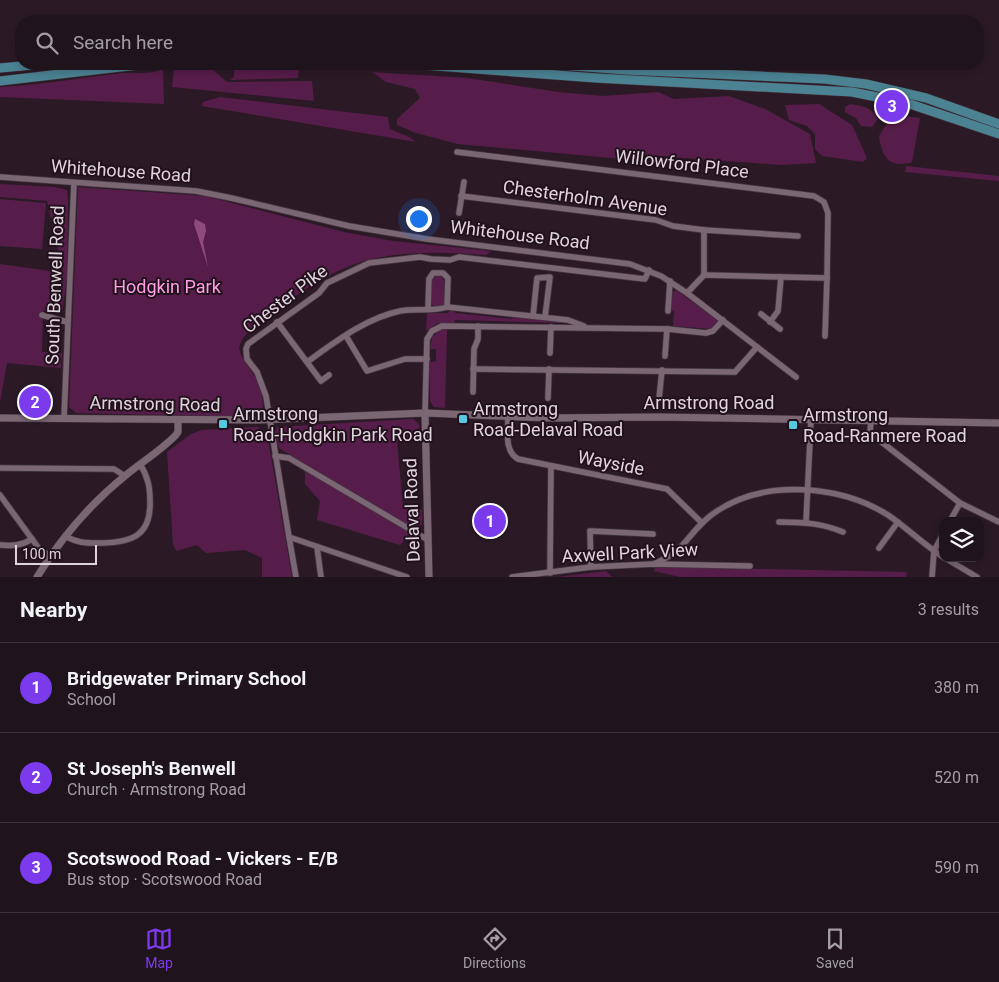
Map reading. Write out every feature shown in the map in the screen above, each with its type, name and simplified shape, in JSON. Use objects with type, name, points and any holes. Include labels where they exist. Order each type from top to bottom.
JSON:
[{"type":"main road","points":[[0,68],[15,67]]},
{"type":"main road","points":[[0,81],[94,70]]},
{"type":"main road","points":[[490,70],[596,78],[852,92],[914,105],[999,134]]},
{"type":"main road","points":[[658,70],[824,79],[866,84],[926,98],[999,124]]},
{"type":"street","name":"Willowford Place","points":[[457,152],[814,196],[824,202],[828,212],[825,336]]},
{"type":"street","name":"Whitehouse Road","points":[[0,177],[196,191],[349,226],[428,239],[630,264],[649,270],[687,292],[796,377]]},
{"type":"street","name":"South Benwell Road","points":[[64,418],[74,182]]},
{"type":"street","points":[[459,213],[464,182]]},
{"type":"street","name":"Chesterholm Avenue","points":[[461,196],[656,220],[673,226],[704,230],[798,236]]},
{"type":"street","points":[[687,292],[704,275],[704,230]]},
{"type":"street","name":"Chester Pike","points":[[268,420],[266,396],[258,372],[247,359],[246,349],[248,344],[319,293],[327,283],[369,263],[420,257],[441,260],[459,257],[645,279],[649,270]]},
{"type":"street","points":[[428,309],[429,279],[433,273],[443,273],[448,278],[447,307]]},
{"type":"street","points":[[704,275],[827,278]]},
{"type":"street","points":[[532,316],[537,278],[543,276],[550,278],[546,317]]},
{"type":"street","points":[[770,322],[778,311],[780,277]]},
{"type":"street","points":[[668,311],[670,281]]},
{"type":"street","points":[[307,362],[346,336],[384,316],[400,311],[447,307],[568,320],[588,328]]},
{"type":"street","points":[[761,314],[780,329]]},
{"type":"street","points":[[42,315],[67,322]]},
{"type":"street","points":[[425,413],[427,339],[437,328],[478,326],[667,329],[706,333],[713,331],[723,320]]},
{"type":"street","points":[[277,322],[321,381],[329,375]]},
{"type":"street","points":[[473,392],[473,369],[478,326]]},
{"type":"street","points":[[550,353],[551,327]]},
{"type":"street","points":[[665,356],[667,329]]},
{"type":"street","points":[[346,336],[367,371],[405,359],[427,359]]},
{"type":"street","points":[[473,369],[735,372],[757,347]]},
{"type":"street","points":[[548,398],[549,369]]},
{"type":"street","points":[[659,399],[663,370]]},
{"type":"street","name":"Armstrong Road","points":[[0,418],[268,420],[425,413],[508,417],[999,422]]},
{"type":"street","name":"Delaval Road","points":[[425,413],[429,577]]},
{"type":"street","name":"Wayside","points":[[508,417],[508,450],[511,455],[518,459],[667,489],[701,522]]},
{"type":"street","points":[[806,522],[811,419]]},
{"type":"street","points":[[37,577],[50,556],[80,517],[125,476],[175,436],[178,432],[178,420]]},
{"type":"street","points":[[268,420],[296,577]]},
{"type":"street","points":[[871,420],[870,433],[960,503],[999,522]]},
{"type":"street","points":[[275,456],[289,458],[428,540]]},
{"type":"street","points":[[65,536],[79,543],[124,542],[144,530],[150,516],[150,488],[147,476],[140,464]]},
{"type":"street","points":[[550,573],[551,466]]},
{"type":"street","points":[[0,468],[114,469],[125,476]]},
{"type":"street","points":[[674,564],[679,550],[701,522],[719,510],[758,494],[787,490],[808,490],[839,495],[866,504],[898,522],[939,554]]},
{"type":"street","points":[[1,498],[40,550],[50,556]]},
{"type":"street","points":[[952,517],[960,503]]},
{"type":"street","points":[[779,522],[806,522],[825,525],[843,532]]},
{"type":"street","points":[[880,548],[898,522]]},
{"type":"street","points":[[592,568],[590,531],[653,534]]},
{"type":"street","points":[[289,537],[407,577]]},
{"type":"street","points":[[0,546],[25,544],[32,539]]},
{"type":"street","points":[[932,577],[934,551],[939,542]]},
{"type":"street","points":[[317,547],[322,577]]},
{"type":"street","points":[[654,564],[679,550]]},
{"type":"street","points":[[951,562],[977,577]]},
{"type":"street","name":"Axwell Park View","points":[[512,577],[592,568],[654,564],[750,566]]},
{"type":"green space","points":[[163,70],[164,104],[0,97],[0,87],[121,73]]},
{"type":"green space","points":[[174,70],[213,70],[227,82],[312,81],[314,101],[172,87]]},
{"type":"green space","points":[[234,70],[299,70],[298,78],[230,80],[234,77]]},
{"type":"green space","points":[[372,72],[468,78],[558,92],[603,96],[658,92],[674,99],[729,96],[765,109],[810,134],[816,163],[782,165],[656,156],[622,159],[458,144],[416,133],[397,125],[397,119],[420,98],[415,89],[386,82]]},
{"type":"green space","points":[[220,97],[388,117],[390,129],[416,142],[202,106],[203,102]]},
{"type":"green space","points":[[819,104],[852,125],[867,158],[863,162],[822,156],[815,149],[815,134],[807,126],[789,120],[785,105]]},
{"type":"green space","points":[[850,104],[863,106],[876,115],[878,119],[872,127],[861,126],[856,118],[845,112],[845,107]]},
{"type":"green space","points":[[903,116],[920,118],[912,162],[898,164],[892,162],[885,155],[879,136],[889,120]]},
{"type":"green space","points":[[906,166],[999,176],[999,181],[905,172]]},
{"type":"green space","points":[[0,184],[55,187],[67,190],[68,201],[67,276],[62,313],[43,310],[42,352],[62,353],[61,368],[7,363],[0,402],[0,264],[57,272],[63,271],[47,201],[0,197]]},
{"type":"green space","name":"Hodgkin Park","points":[[78,187],[205,196],[344,232],[393,241],[491,251],[486,255],[456,253],[405,254],[358,263],[335,272],[272,313],[252,329],[244,338],[239,348],[261,390],[263,413],[258,417],[76,413],[69,407]]},
{"type":"green space","points":[[0,199],[46,203],[42,249],[0,246]]},
{"type":"green space","points":[[441,276],[444,281],[444,303],[443,306],[434,307],[431,303],[431,279]]},
{"type":"green space","points":[[676,290],[718,321],[711,329],[673,326],[674,311],[671,310],[671,293]]},
{"type":"green space","points":[[451,310],[456,313],[566,323],[455,320],[454,323],[438,323],[426,331],[427,313],[447,313]]},
{"type":"green space","points":[[441,329],[447,330],[445,408],[434,407],[430,401],[430,362],[436,361],[436,349],[430,349],[432,337]]},
{"type":"green space","points":[[413,419],[419,424],[420,437],[403,437],[397,442],[403,507],[422,510],[422,524],[400,545],[317,520],[320,501],[305,484],[305,464],[279,448],[275,432],[277,427]]},
{"type":"green space","points":[[257,427],[267,434],[292,577],[262,577],[262,558],[245,550],[206,553],[197,545],[176,551],[173,544],[167,452],[191,434],[202,430]]},
{"type":"green space","points":[[655,568],[907,572],[906,577],[680,577],[654,571]]},
{"type":"green space","points":[[606,571],[612,577],[557,577]]},
{"type":"shaded area","points":[[195,219],[205,224],[206,231],[203,242],[208,267],[194,224]]},
{"type":"place","name":"Scotswood Road - Vickers - E/B","points":[[892,106]]},
{"type":"place","name":"St Joseph's Benwell","points":[[35,402]]},
{"type":"place","name":"Armstrong Road-Delaval Road","points":[[463,419]]},
{"type":"place","name":"Armstrong Road-Hodgkin Park Road","points":[[223,424]]},
{"type":"place","name":"Armstrong Road-Ranmere Road","points":[[793,425]]},
{"type":"place","name":"Bridgewater Primary School","points":[[490,521]]}]
